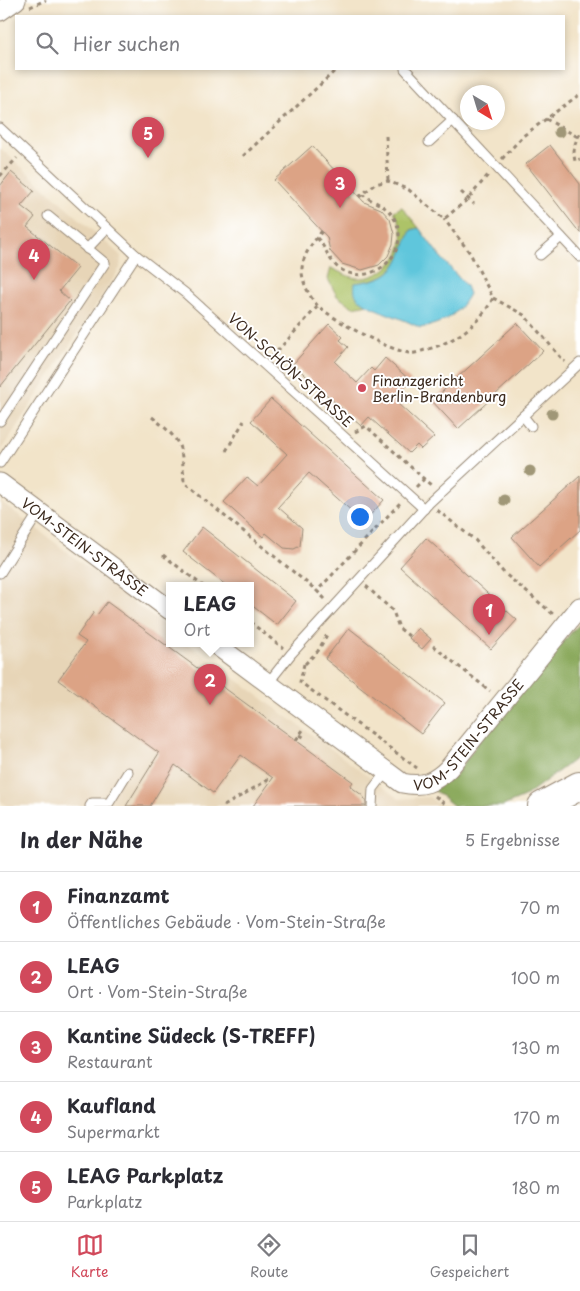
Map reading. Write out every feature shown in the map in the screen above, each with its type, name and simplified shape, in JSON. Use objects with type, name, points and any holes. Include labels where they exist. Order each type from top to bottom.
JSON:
[{"type":"main road","points":[[542,806],[579,785]]},
{"type":"main road","points":[[557,806],[579,785]]},
{"type":"street","points":[[0,11],[16,0]]},
{"type":"street","name":"VOM-STEIN-STRASSE","points":[[0,483],[166,607]]},
{"type":"street","name":"VOM-STEIN-STRASSE","points":[[219,647],[402,783],[427,785],[449,768],[502,700],[580,607]]},
{"type":"lane","points":[[406,70],[580,258]]},
{"type":"lane","points":[[430,142],[453,120]]},
{"type":"lane","name":"VON-SCHÖN-STRASSE","points":[[0,128],[136,255],[186,293],[346,438],[426,506]]},
{"type":"lane","points":[[0,421],[105,263],[48,216]]},
{"type":"lane","points":[[87,249],[107,228]]},
{"type":"lane","points":[[540,255],[561,237]]},
{"type":"lane","points":[[0,463],[136,255]]},
{"type":"lane","points":[[268,683],[291,654],[426,506],[580,363]]},
{"type":"lane","points":[[522,416],[531,426]]},
{"type":"lane","points":[[0,573],[39,512]]},
{"type":"lane","points":[[90,806],[92,803],[109,802],[128,772]]},
{"type":"lane","points":[[372,806],[373,789],[386,772]]},
{"type":"path","points":[[243,156],[336,70]]},
{"type":"path","points":[[444,219],[468,199],[523,136],[580,94]]},
{"type":"path","points":[[546,119],[579,135],[574,154],[576,161],[580,159]]},
{"type":"path","points":[[386,136],[388,181]]},
{"type":"path","points":[[0,176],[24,150]]},
{"type":"path","points":[[317,238],[324,245],[332,262],[340,269],[361,275],[381,269],[395,256],[399,242],[395,221],[384,207],[361,196],[375,184],[388,181],[409,190],[444,219],[470,253],[493,298],[524,316],[568,365]]},
{"type":"path","points":[[461,192],[474,204]]},
{"type":"path","points":[[322,231],[308,249],[302,268],[305,284],[318,306],[372,338],[412,354],[435,347],[460,336],[486,312],[493,298]]},
{"type":"path","points":[[265,365],[318,306]]},
{"type":"path","points":[[152,417],[172,433],[182,449],[184,483],[317,591]]},
{"type":"path","points":[[226,451],[244,421]]},
{"type":"path","points":[[346,438],[366,426],[424,479]]},
{"type":"path","points":[[426,506],[475,540],[518,586],[565,623]]},
{"type":"path","points":[[163,555],[198,582]]},
{"type":"path","points":[[364,584],[393,611],[399,628],[408,636]]},
{"type":"path","points":[[254,625],[304,664]]},
{"type":"path","points":[[328,633],[318,651],[304,664],[300,682],[415,766],[427,785]]},
{"type":"path","points":[[433,646],[502,700]]},
{"type":"path","points":[[296,740],[301,733],[305,738]]},
{"type":"path","points":[[224,806],[266,781],[270,776]]},
{"type":"shaded area","points":[[0,148],[121,256],[120,268],[0,452]]},
{"type":"shaded area","points":[[0,501],[166,627],[166,647],[192,647],[399,799],[429,797],[441,806],[7,806],[0,800]]},
{"type":"green space","points":[[402,207],[419,228],[411,230],[394,268],[380,277],[355,283],[359,299],[368,304],[353,307],[337,296],[328,279],[331,268],[346,275],[364,278],[380,273],[386,268],[397,256],[400,248],[402,232],[394,211]]},
{"type":"green space","points":[[580,622],[580,755],[524,797],[503,806],[454,806],[434,790],[456,775],[479,741]]},
{"type":"water","points":[[419,228],[466,286],[469,294],[455,313],[436,324],[420,328],[366,304],[360,300],[355,292],[355,283],[380,278],[394,268],[411,230]]},
{"type":"building","points":[[550,145],[580,184],[580,233],[526,164]]},
{"type":"building","points":[[312,146],[364,202],[381,209],[390,219],[394,234],[393,244],[388,256],[379,265],[362,270],[342,264],[330,251],[327,237],[274,180]]},
{"type":"building","points":[[11,172],[34,191],[21,206],[35,217],[27,227],[78,268],[59,291],[70,301],[0,387],[0,186]]},
{"type":"building","points":[[517,323],[543,351],[458,429],[432,401]]},
{"type":"building","points":[[329,324],[343,337],[340,340],[348,347],[335,362],[357,383],[371,368],[374,371],[385,358],[411,381],[399,394],[403,397],[397,403],[434,437],[421,449],[417,445],[409,453],[369,417],[361,426],[293,364]]},
{"type":"building","points":[[271,399],[384,500],[364,522],[309,473],[278,507],[302,528],[300,546],[294,549],[284,548],[266,533],[263,537],[224,502],[247,477],[258,486],[287,454],[251,421]]},
{"type":"building","points":[[580,476],[580,530],[539,567],[512,537]]},
{"type":"building","points":[[202,527],[296,601],[277,625],[254,607],[254,582],[222,582],[183,552]]},
{"type":"building","points":[[426,538],[517,620],[491,649],[400,567]]},
{"type":"building","points":[[107,602],[353,782],[350,786],[363,796],[366,806],[253,806],[273,778],[241,755],[213,793],[175,765],[150,806],[126,806],[159,753],[58,680],[86,642],[77,636],[94,612],[97,615]]},
{"type":"building","points":[[349,628],[445,703],[421,734],[325,659]]},
{"type":"building","points":[[418,628],[431,639],[422,649],[409,638]]},
{"type":"place","name":"LEAG Parkplatz","points":[[148,158]]},
{"type":"place","name":"Kantine Südeck (S-TREFF)","points":[[340,208]]},
{"type":"place","name":"Kaufland","points":[[34,280]]},
{"type":"place","name":"Finanzgericht Berlin-Brandenburg","points":[[362,388]]},
{"type":"place","name":"Finanzamt","points":[[489,635]]},
{"type":"place","name":"LEAG","points":[[210,705]]}]
